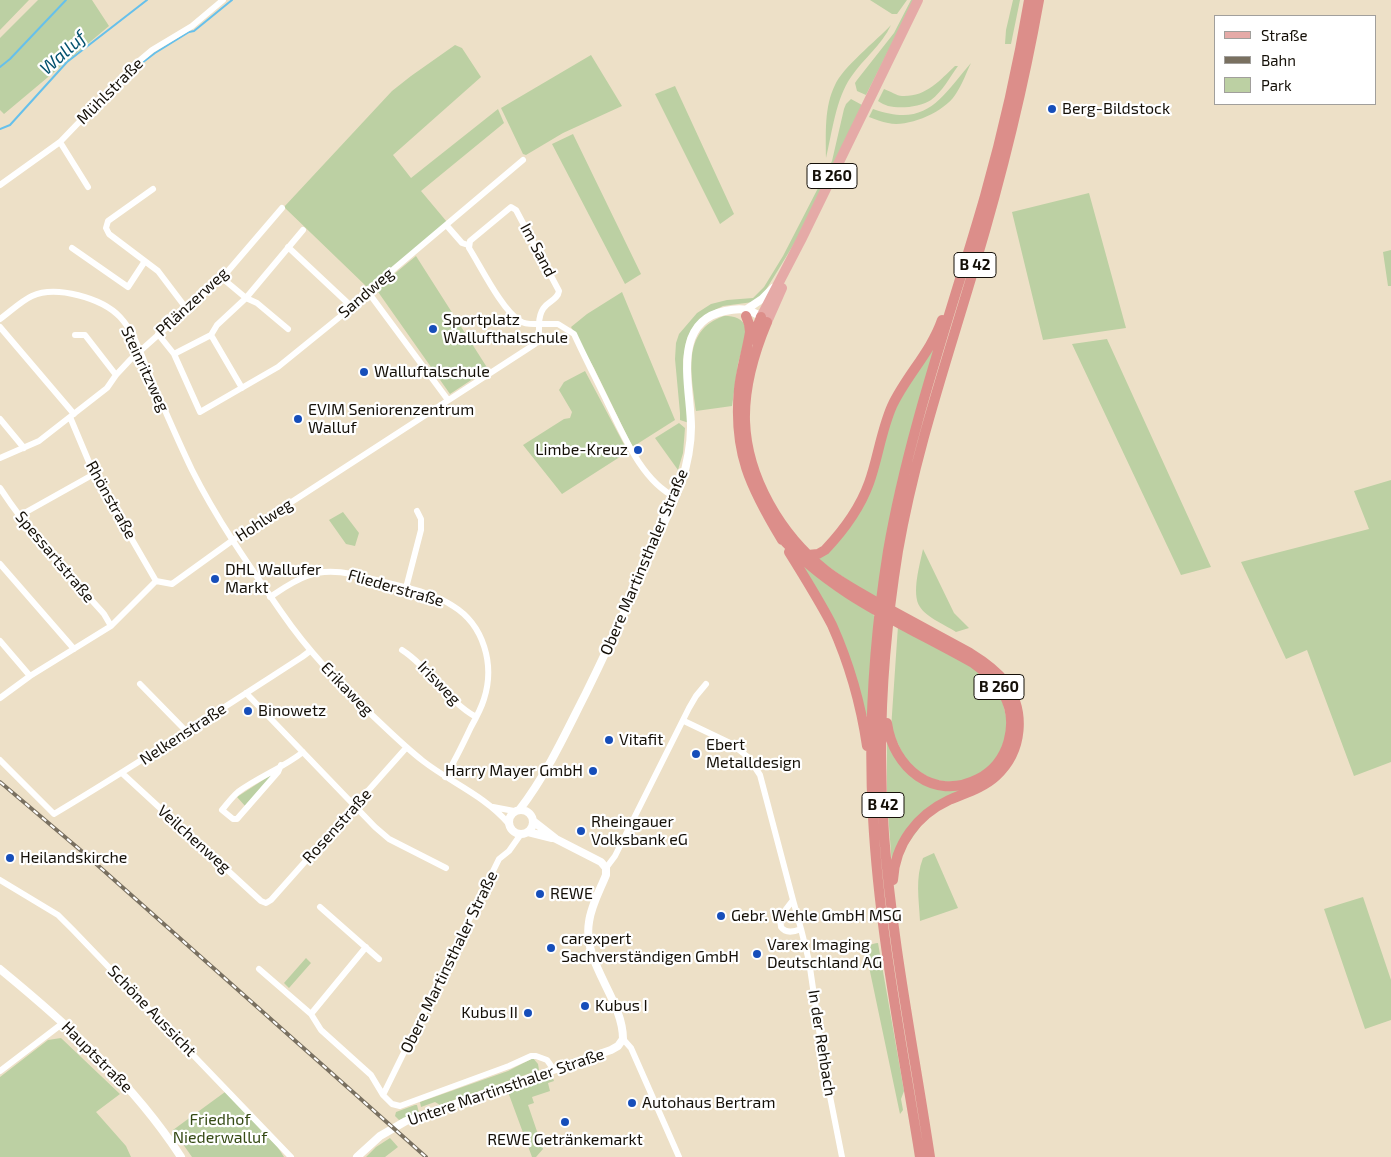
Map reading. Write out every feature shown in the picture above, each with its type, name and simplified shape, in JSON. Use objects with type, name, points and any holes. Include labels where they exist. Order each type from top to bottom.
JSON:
[{"type":"highway","name":"B 42","points":[[930,1157],[897,946],[889,924],[875,853],[872,722],[888,589],[893,526],[912,444],[985,194],[1009,100],[1029,0]]},
{"type":"highway","name":"B 42","points":[[888,589],[914,471],[932,405],[977,260],[1019,102],[1039,0]]},
{"type":"highway","points":[[808,555],[818,554],[825,550],[859,506],[870,481],[884,428],[893,406],[932,341],[951,296],[958,286]]},
{"type":"highway","points":[[742,369],[750,332],[750,324],[746,312]]},
{"type":"highway","name":"B 260","points":[[762,320],[742,369],[738,404],[741,451],[755,494],[779,536],[806,563],[833,585],[973,664],[990,676],[1003,693],[1010,713],[1010,735],[1004,754],[979,779],[968,783],[942,785],[919,777],[901,762],[891,744],[883,687]]},
{"type":"highway","name":"B 260","points":[[762,320],[748,386],[745,421],[747,439],[756,473],[769,504],[787,531],[808,555],[826,571],[851,588],[970,653],[989,666],[1010,689],[1018,712],[1019,728],[1016,744],[1010,758],[1001,771],[983,785],[949,800],[928,813],[906,837],[898,852],[894,868],[892,885],[895,912],[889,924]]},
{"type":"highway","points":[[779,536],[817,597],[844,656],[858,703],[872,782]]},
{"type":"highway","name":"B 42","points":[[882,635],[881,746],[882,805],[887,864],[889,924],[887,951],[920,1157]]},
{"type":"main road","name":"B 260","points":[[762,320],[778,283],[801,240],[918,0]]},
{"type":"main road","name":"B 260","points":[[762,320],[794,261],[801,240]]},
{"type":"street","name":"Mühlstraße","points":[[0,184],[60,142],[133,66],[152,50],[192,26],[223,0]]},
{"type":"street","points":[[60,142],[88,187]]},
{"type":"street","name":"Sandweg","points":[[174,354],[200,412],[278,367],[352,307],[523,160]]},
{"type":"street","points":[[153,189],[110,220],[106,228],[109,234],[145,261],[164,279],[186,308]]},
{"type":"street","name":"Im Sand","points":[[468,245],[470,241],[509,209],[512,207],[516,210],[559,290],[558,296],[542,309],[539,324]]},
{"type":"street","name":"Pflänzerweg","points":[[0,458],[39,441],[108,388],[116,375],[158,334],[222,278],[282,208]]},
{"type":"street","points":[[448,227],[462,243],[468,245],[504,305],[522,322],[532,325],[558,324],[574,334],[632,451],[656,484],[662,490],[675,497]]},
{"type":"street","points":[[158,334],[174,354],[211,335],[217,325],[246,298],[303,230]]},
{"type":"street","points":[[288,247],[352,307]]},
{"type":"street","points":[[72,248],[128,287],[145,261]]},
{"type":"street","points":[[222,278],[246,298],[257,303],[288,329]]},
{"type":"street","name":"B 260","points":[[746,312],[778,283]]},
{"type":"street","name":"Steinritzweg","points":[[0,319],[31,297],[38,294],[57,292],[77,294],[102,305],[120,317],[140,352],[193,472],[233,540]]},
{"type":"street","points":[[368,292],[448,400]]},
{"type":"street","name":"Obere Martinsthaler Straße","points":[[517,810],[533,792],[614,636],[686,468],[691,442],[687,353],[693,334],[707,318],[719,312],[732,310],[746,312],[762,320]]},
{"type":"street","name":"Hohlweg","points":[[156,581],[172,584],[233,540],[537,342],[540,335],[539,324]]},
{"type":"street","name":"Rhönstraße","points":[[0,327],[72,416],[94,474],[156,581]]},
{"type":"street","points":[[75,335],[85,335],[116,375]]},
{"type":"street","points":[[211,335],[242,388]]},
{"type":"street","points":[[0,419],[24,448]]},
{"type":"street","points":[[19,516],[94,474]]},
{"type":"street","name":"Spessartstraße","points":[[0,488],[46,550],[104,614],[111,626]]},
{"type":"street","points":[[406,588],[422,530],[421,519],[417,511]]},
{"type":"street","name":"Erikaweg","points":[[233,540],[259,582],[310,650],[348,692],[406,748],[445,777],[492,807],[508,823]]},
{"type":"street","points":[[0,564],[74,649]]},
{"type":"street","name":"Fliederstraße","points":[[270,596],[292,582],[308,575],[340,572],[438,598],[455,607],[469,619],[481,636],[487,654],[489,677],[484,700],[445,777]]},
{"type":"street","points":[[0,698],[30,676],[111,626],[156,581]]},
{"type":"street","points":[[0,641],[30,676]]},
{"type":"street","name":"Nelkenstraße","points":[[0,760],[54,814],[123,774],[310,650]]},
{"type":"street","name":"Irisweg","points":[[402,650],[415,658],[465,710],[476,717]]},
{"type":"street","points":[[140,684],[186,731]]},
{"type":"street","points":[[556,839],[511,830],[508,823],[510,816],[517,810],[525,810],[556,839],[601,862],[606,868],[615,856],[696,696],[706,684]]},
{"type":"street","points":[[246,693],[374,826],[389,839],[446,868]]},
{"type":"street","name":"In der Rehbach","points":[[684,721],[730,743],[748,757],[764,784],[809,961],[825,1071],[842,1157]]},
{"type":"street","name":"Rosenstraße","points":[[266,903],[272,900],[406,748]]},
{"type":"street","points":[[281,765],[278,772],[238,819],[233,819],[222,810],[237,793],[281,765],[302,752]]},
{"type":"street","name":"Veilchenweg","points":[[123,774],[247,888],[266,903]]},
{"type":"street","name":"Obere Martinsthaler Straße","points":[[532,817],[533,792]]},
{"type":"street","name":"Erikaweg","points":[[492,807],[517,810]]},
{"type":"street","points":[[524,833],[532,827],[532,817]]},
{"type":"street","name":"Obere Martinsthaler Straße","points":[[383,1095],[499,860],[524,833]]},
{"type":"street","name":"Untere Martinsthaler Straße","points":[[357,1157],[380,1136],[406,1121],[618,1046],[623,1039],[622,1030],[597,966],[588,937],[588,922],[606,875],[606,868]]},
{"type":"street","name":"Schöne Aussicht","points":[[0,880],[58,915],[291,1157]]},
{"type":"street","points":[[794,900],[780,917],[781,927],[789,932],[801,929]]},
{"type":"street","points":[[320,907],[379,959]]},
{"type":"street","points":[[310,1014],[366,947]]},
{"type":"street","name":"Hauptstraße","points":[[0,969],[40,1001],[115,1073],[163,1130],[181,1157]]},
{"type":"street","points":[[259,969],[310,1014],[320,1030],[371,1075],[388,1102],[396,1106],[509,1066],[531,1056],[547,1060],[554,1070]]},
{"type":"street","points":[[0,1071],[63,1024]]},
{"type":"street","points":[[623,1039],[633,1052],[679,1157]]},
{"type":"green space","points":[[0,0],[29,0],[0,30]]},
{"type":"green space","points":[[38,0],[92,0],[109,26],[4,114],[0,110],[0,38]]},
{"type":"green space","points":[[870,0],[907,0],[897,14],[892,14]]},
{"type":"green space","points":[[911,0],[914,0],[866,95],[857,91],[855,83],[894,33]]},
{"type":"green space","points":[[1013,0],[1020,0],[1011,44],[1005,44],[1006,30]]},
{"type":"green space","points":[[891,25],[883,39],[856,70],[846,85],[835,116],[826,158],[827,111],[831,93],[839,78],[852,62]]},
{"type":"green space","points":[[455,45],[462,48],[481,77],[393,155],[411,178],[498,109],[504,123],[421,191],[447,222],[367,287],[284,207],[392,91]]},
{"type":"green space","points":[[591,55],[622,106],[563,133],[526,155],[523,154],[501,108]]},
{"type":"green space","points":[[971,63],[952,99],[945,106],[927,116],[897,124],[886,123],[869,117],[873,109],[891,114],[907,115],[931,107]]},
{"type":"green space","points":[[955,66],[958,66],[942,89],[927,102],[916,106],[899,107],[888,106],[878,101],[884,89],[902,96],[911,96],[925,91]]},
{"type":"green space","points":[[675,86],[734,214],[720,224],[655,94]]},
{"type":"green space","points":[[851,99],[862,105],[797,239],[764,293],[753,302],[723,306],[705,315],[692,329],[687,339],[683,360],[689,423],[680,420],[675,359],[676,343],[679,334],[697,313],[711,304],[727,300],[753,298],[764,287],[783,256],[832,161],[844,109]]},
{"type":"green space","points":[[573,134],[641,274],[625,284],[552,144]]},
{"type":"green space","points":[[1089,193],[1126,328],[1043,340],[1012,212]]},
{"type":"green space","points":[[1391,250],[1391,286],[1388,286],[1383,252]]},
{"type":"green space","name":"Sportplatz Wallufthalschule","points":[[416,256],[488,369],[450,394],[376,289]]},
{"type":"green space","points":[[622,292],[675,420],[634,446],[632,446],[594,368],[571,327],[587,314]]},
{"type":"green space","points":[[724,316],[738,318],[747,330],[738,364],[732,406],[696,411],[692,384],[692,356],[695,343],[701,332],[710,323]]},
{"type":"green space","points":[[937,338],[876,600],[816,558],[846,530],[895,408]]},
{"type":"green space","points":[[1107,339],[1211,567],[1181,575],[1072,344]]},
{"type":"green space","points":[[585,371],[627,450],[626,453],[562,494],[523,445],[564,419],[570,418],[572,412],[559,390],[564,382]]},
{"type":"green space","points":[[679,423],[685,428],[683,453],[678,470],[655,438]]},
{"type":"green space","points":[[1391,480],[1391,762],[1354,776],[1307,650],[1286,659],[1241,562],[1369,529],[1354,491]]},
{"type":"green space","points":[[343,512],[359,533],[355,546],[346,544],[329,520]]},
{"type":"green space","points":[[923,549],[954,613],[969,628],[956,632],[932,618],[920,607],[917,601],[916,587]]},
{"type":"green space","points":[[797,558],[871,612],[876,618],[869,722],[860,699]]},
{"type":"green space","points":[[898,626],[976,669],[1000,692],[1009,728],[996,762],[969,781],[937,782],[908,765],[891,729]]},
{"type":"green space","points":[[887,740],[911,775],[969,786],[935,806],[892,866],[887,799]]},
{"type":"green space","points":[[277,771],[246,807],[237,797]]},
{"type":"green space","points":[[934,853],[958,908],[920,921],[919,873],[923,858]]},
{"type":"green space","points":[[1363,897],[1391,980],[1391,1020],[1365,1029],[1324,909]]},
{"type":"green space","points":[[878,943],[904,1091],[901,1099],[903,1110],[900,1114],[867,958],[867,949],[871,945]]},
{"type":"green space","points":[[306,958],[311,963],[289,988],[284,983]]},
{"type":"green space","points":[[61,1038],[120,1094],[96,1112],[126,1146],[131,1157],[0,1157],[0,1077],[48,1040]]},
{"type":"green space","points":[[533,1058],[538,1064],[539,1070],[440,1105],[435,1102],[421,1107],[420,1102],[508,1071]]},
{"type":"green space","points":[[552,1076],[554,1081],[548,1083],[550,1091],[532,1097],[534,1103],[528,1105],[543,1149],[536,1157],[532,1157],[508,1092]]},
{"type":"green space","name":"Friedhof Niederwalluf","points":[[225,1092],[277,1146],[284,1157],[192,1157],[173,1130]]},
{"type":"green space","points":[[417,1105],[419,1113],[399,1120],[395,1116],[396,1112]]},
{"type":"green space","points":[[390,1138],[398,1147],[385,1157],[366,1157],[376,1147]]},
{"type":"waterway","name":"Walluf","points":[[0,67],[10,59],[66,0]]},
{"type":"waterway","name":"Walluf","points":[[0,129],[10,125],[67,62],[147,0]]},
{"type":"waterway","points":[[98,111],[138,66],[155,53],[189,32],[194,31],[232,0]]},
{"type":"railway","points":[[0,782],[85,854],[426,1157]]},
{"type":"place","name":"Berg-Bildstock","points":[[1052,109]]},
{"type":"place","name":"Sportplatz Wallufthalschule","points":[[433,329]]},
{"type":"place","name":"Walluftalschule","points":[[364,372]]},
{"type":"place","name":"EVIM Seniorenzentrum Walluf","points":[[298,419]]},
{"type":"place","name":"Limbe-Kreuz","points":[[638,450]]},
{"type":"place","name":"DHL Wallufer Markt","points":[[215,579]]},
{"type":"place","name":"Binowetz","points":[[248,711]]},
{"type":"place","name":"Vitafit","points":[[609,740]]},
{"type":"place","name":"Ebert Metalldesign","points":[[696,754]]},
{"type":"place","name":"Harry Mayer GmbH","points":[[593,771]]},
{"type":"place","name":"Rheingauer Volksbank eG","points":[[581,831]]},
{"type":"place","name":"Heilandskirche","points":[[10,858]]},
{"type":"place","name":"REWE","points":[[540,894]]},
{"type":"place","name":"Gebr. Wehle GmbH MSG","points":[[721,916]]},
{"type":"place","name":"carexpert Sachverständigen GmbH","points":[[551,948]]},
{"type":"place","name":"Varex Imaging Deutschland AG","points":[[757,954]]},
{"type":"place","name":"Kubus I","points":[[585,1006]]},
{"type":"place","name":"Kubus II","points":[[528,1013]]},
{"type":"place","name":"Autohaus Bertram","points":[[632,1103]]},
{"type":"place","name":"REWE Getränkemarkt","points":[[565,1122]]}]
